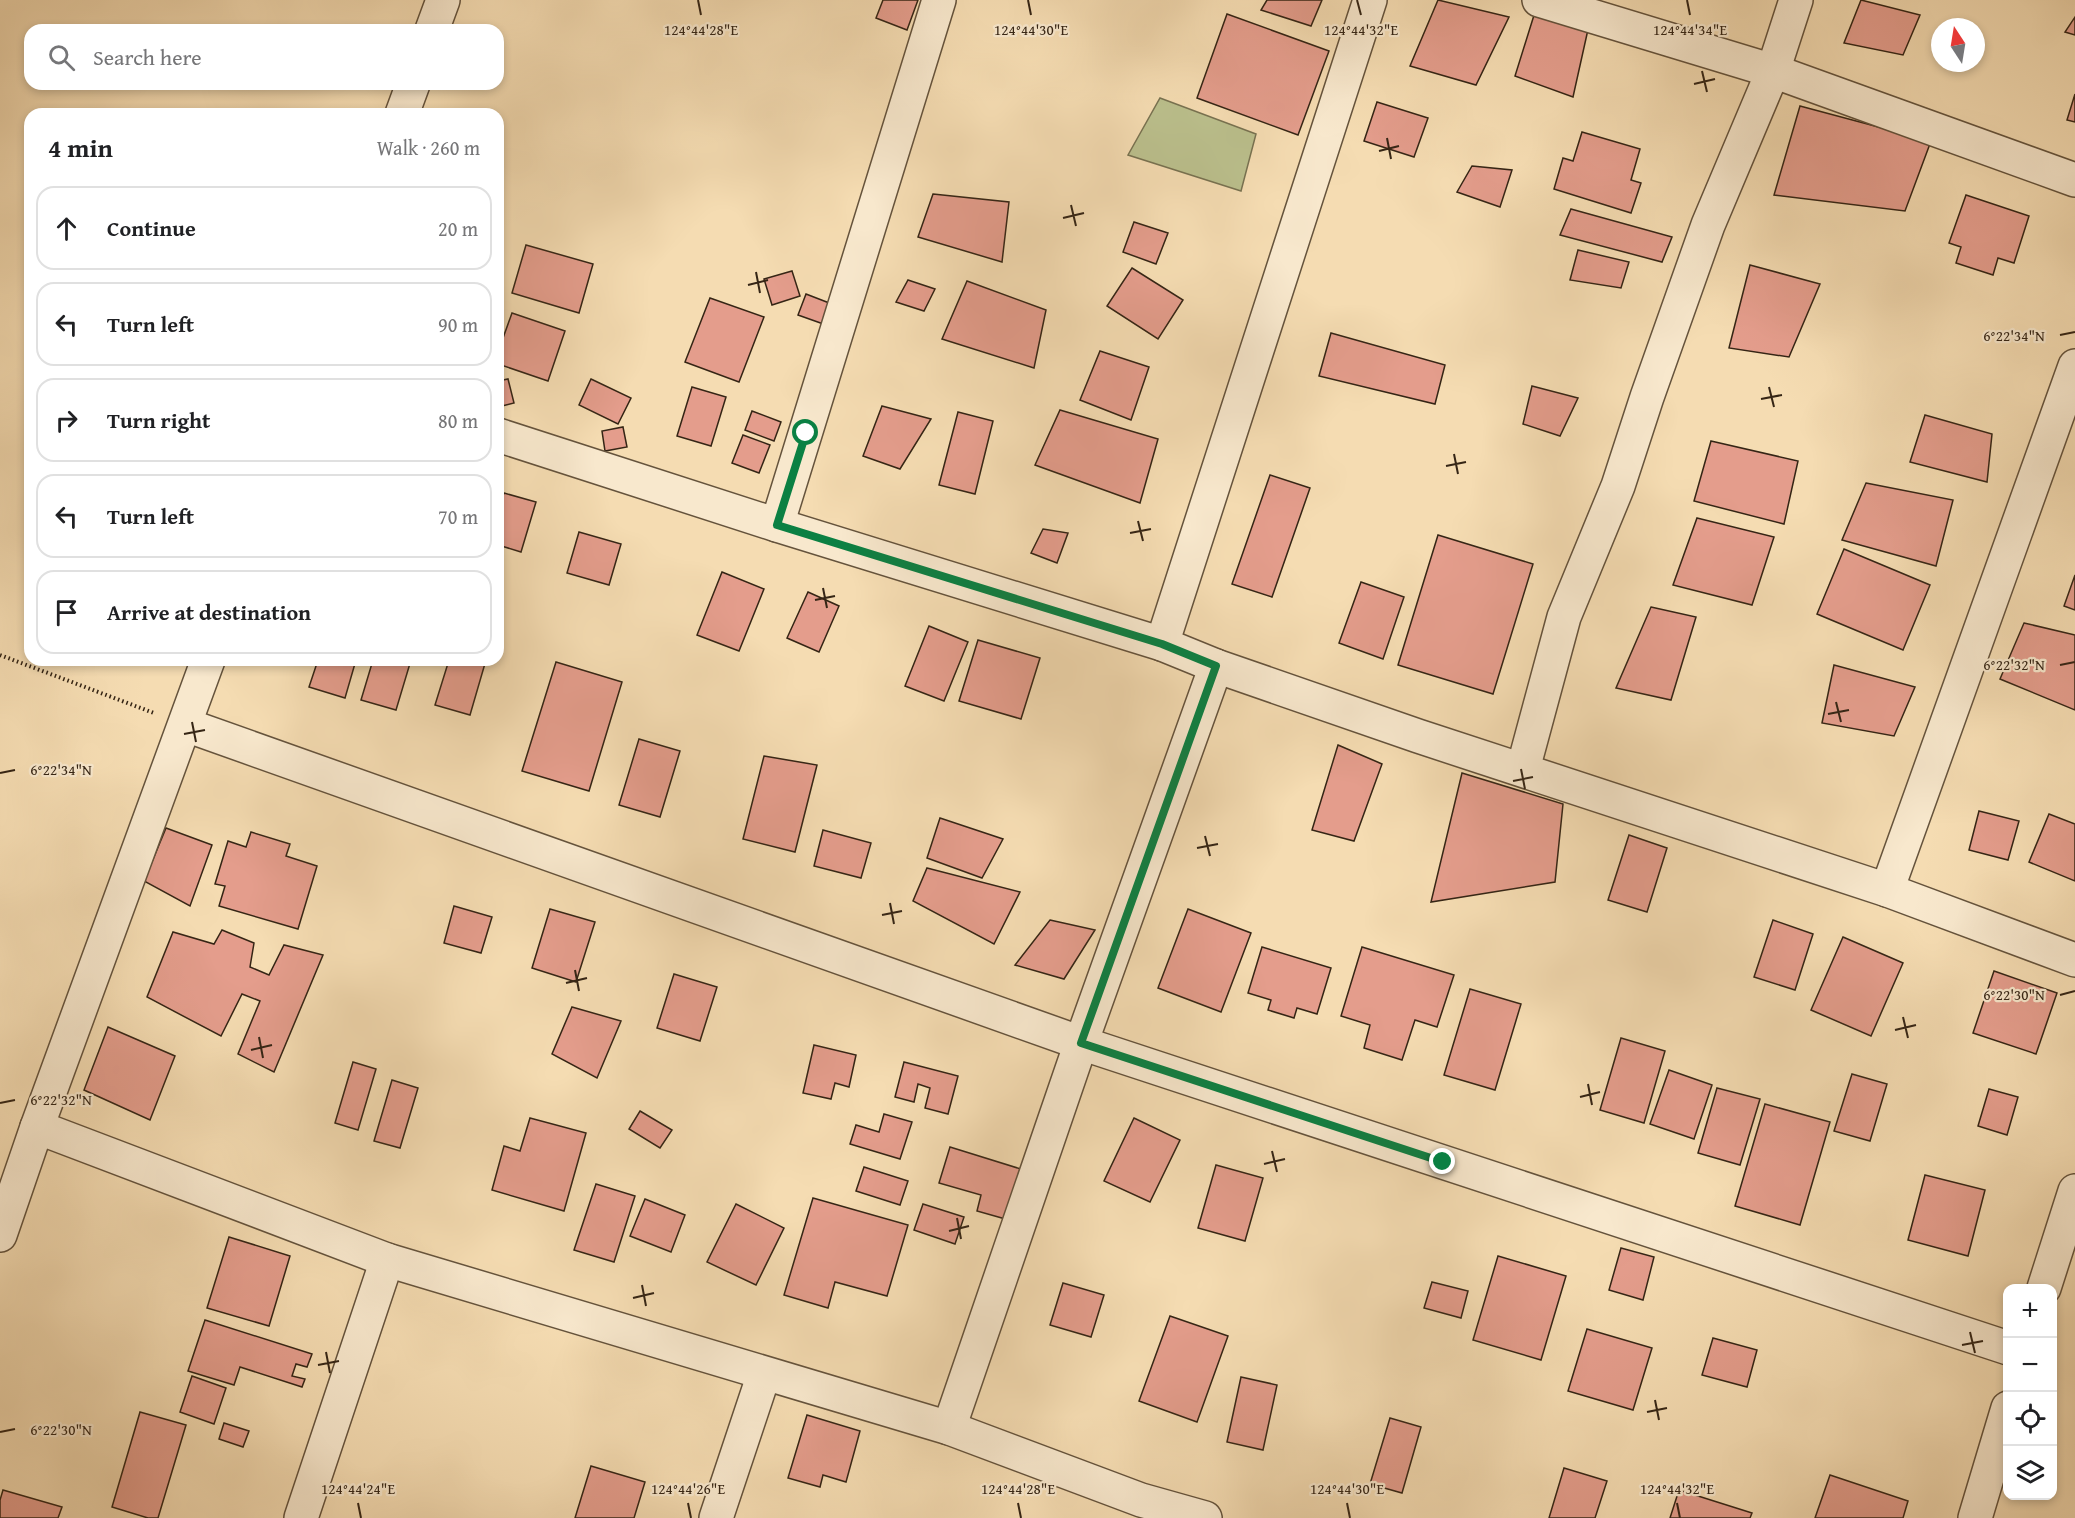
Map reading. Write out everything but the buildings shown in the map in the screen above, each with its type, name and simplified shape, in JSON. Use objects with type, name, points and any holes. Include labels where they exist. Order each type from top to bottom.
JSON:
[{"type":"street","points":[[434,24],[443,0]]},
{"type":"street","points":[[777,525],[939,0]]},
{"type":"street","points":[[1162,644],[1370,0]]},
{"type":"street","points":[[1539,0],[1773,71],[2075,180]]},
{"type":"street","points":[[1523,769],[1564,617],[1618,486],[1708,225],[1773,71],[1796,0]]},
{"type":"street","points":[[404,108],[411,90]]},
{"type":"street","points":[[1887,890],[2075,366]]},
{"type":"street","points":[[504,437],[777,525],[1162,644],[1216,666],[1406,732],[1887,890],[2075,960]]},
{"type":"street","points":[[0,1235],[37,1127],[206,666]]},
{"type":"street","points":[[949,1428],[1081,1043],[1216,666]]},
{"type":"street","points":[[186,724],[1081,1043],[2003,1347]]},
{"type":"street","points":[[37,1127],[387,1260],[949,1428],[1139,1509],[1205,1518]]},
{"type":"street","points":[[2045,1284],[2075,1191]]},
{"type":"street","points":[[301,1518],[387,1260]]},
{"type":"street","points":[[716,1518],[764,1374]]},
{"type":"street","points":[[1975,1518],[2003,1422]]},
{"type":"path","points":[[0,655],[24,664]]},
{"type":"path","points":[[30,666],[186,724]]},
{"type":"green space","points":[[1160,98],[1256,134],[1241,191],[1128,155]]},
{"type":"route","points":[[806,433],[777,525],[1162,644],[1216,666],[1081,1043],[1443,1162]]}]
